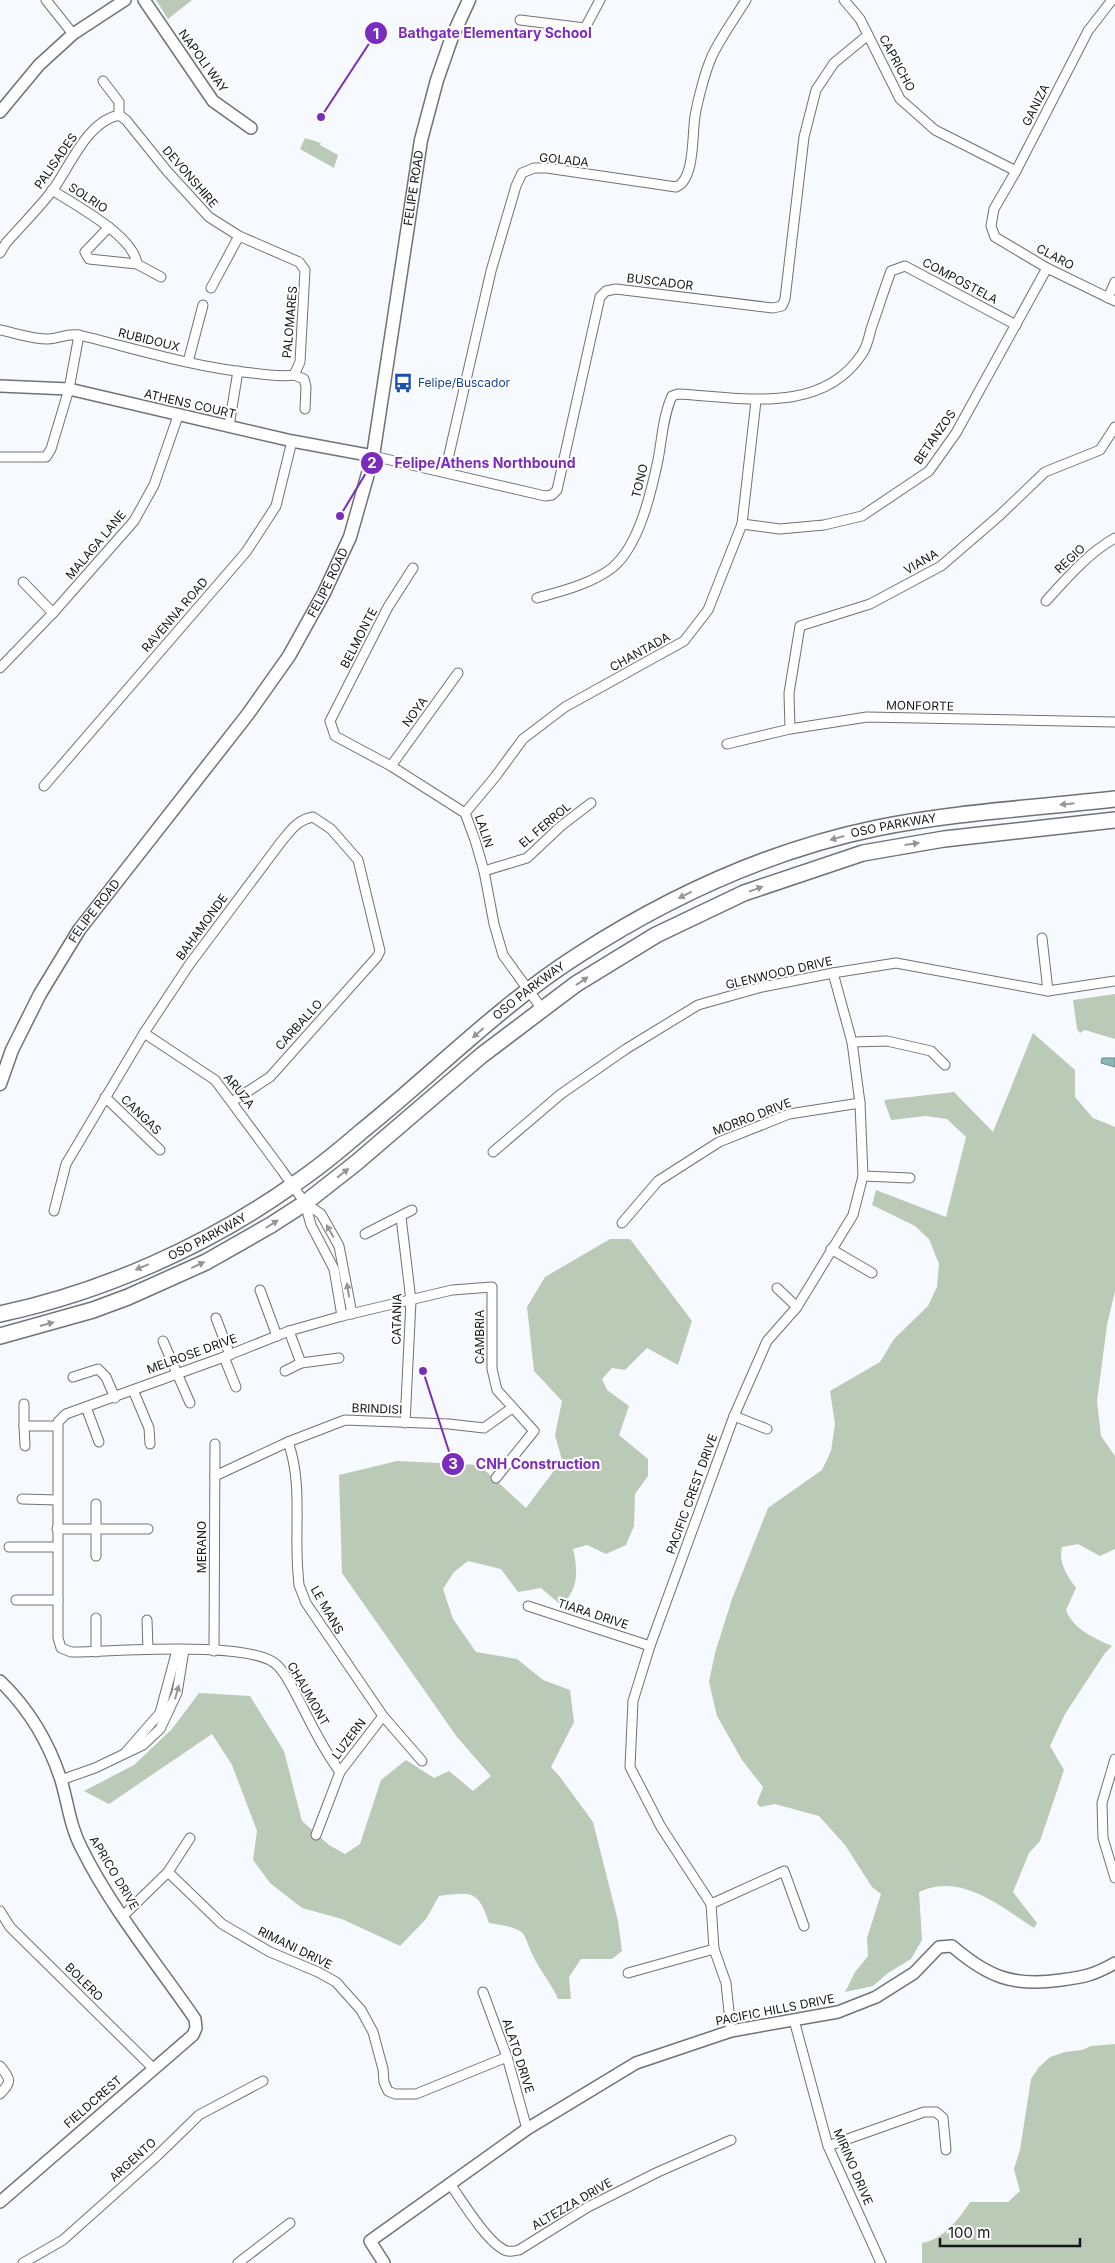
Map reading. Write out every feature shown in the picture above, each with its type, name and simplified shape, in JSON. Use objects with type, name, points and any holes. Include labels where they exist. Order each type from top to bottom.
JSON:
[{"type":"main road","name":"FELIPE ROAD","points":[[0,1084],[12,1050],[40,994],[79,930],[248,714],[290,656],[324,593],[350,537],[373,456],[421,140],[437,80],[452,37],[469,0]]},
{"type":"main road","name":"OSO PARKWAY","points":[[0,1314],[82,1291],[162,1259],[241,1218],[292,1186],[364,1130],[528,990],[606,938],[690,892],[745,869],[856,833],[908,822],[1115,799]]},
{"type":"main road","name":"OSO PARKWAY","points":[[0,1336],[93,1310],[128,1297],[206,1262],[304,1203],[356,1163],[482,1055],[542,1009],[612,961],[656,935],[744,893],[863,853],[906,844],[1115,820]]},
{"type":"street","points":[[46,0],[73,34]]},
{"type":"street","points":[[0,112],[39,65],[73,34],[125,0]]},
{"type":"street","name":"NAPOLI WAY","points":[[144,0],[213,101],[251,128]]},
{"type":"street","points":[[520,20],[586,28],[600,0]]},
{"type":"street","name":"GOLADA","points":[[445,472],[491,270],[516,186],[522,173],[534,168],[548,168],[676,187],[685,182],[689,173],[695,116],[712,57],[746,0]]},
{"type":"street","name":"CAPRICHO","points":[[844,0],[860,19],[900,100],[935,130],[1016,171]]},
{"type":"street","name":"GANIZA","points":[[991,226],[994,208],[1016,171],[1088,31],[1112,0]]},
{"type":"street","name":"BUSCADOR","points":[[373,456],[545,496],[552,495],[556,490],[600,297],[606,291],[616,289],[773,308],[782,306],[785,299],[804,137],[816,90],[834,63],[868,35]]},
{"type":"street","points":[[102,82],[119,102],[119,115]]},
{"type":"street","name":"PALISADES","points":[[0,253],[6,243],[52,190],[83,141],[105,121],[119,115]]},
{"type":"street","name":"DEVONSHIRE","points":[[119,115],[126,120],[167,171],[209,217],[239,236],[299,262],[305,270]]},
{"type":"street","name":"SOLRIO","points":[[52,190],[109,226],[136,255],[137,264]]},
{"type":"street","name":"SOLRIO","points":[[109,226],[85,252],[89,259],[137,264],[160,277]]},
{"type":"street","name":"CLARO","points":[[991,226],[995,238],[1047,268],[1112,300]]},
{"type":"street","points":[[212,288],[239,236]]},
{"type":"street","name":"COMPOSTELA","points":[[756,401],[791,398],[820,390],[850,368],[863,353],[891,271],[899,266],[904,266],[1016,325]]},
{"type":"street","name":"BETANZOS","points":[[742,524],[780,529],[824,526],[862,516],[929,471],[956,433],[1047,268]]},
{"type":"street","name":"PALOMARES","points":[[294,375],[300,362],[305,270]]},
{"type":"street","points":[[1112,300],[1115,282]]},
{"type":"street","points":[[188,362],[203,305]]},
{"type":"street","name":"RUBIDOUX","points":[[0,330],[48,339],[58,338],[68,333],[238,372],[285,377],[294,375]]},
{"type":"street","points":[[0,457],[46,457],[51,449],[69,389],[79,335]]},
{"type":"street","points":[[229,426],[238,372]]},
{"type":"street","points":[[294,375],[304,379],[306,387],[305,409]]},
{"type":"street","name":"ATHENS COURT","points":[[0,386],[69,389],[178,416],[292,441],[373,456]]},
{"type":"street","name":"TONO","points":[[537,598],[569,589],[603,574],[613,567],[630,545],[647,504],[663,428],[672,396],[678,394],[756,401]]},
{"type":"street","name":"CHANTADA","points":[[465,813],[523,740],[564,707],[684,641],[708,610],[742,524],[756,401]]},
{"type":"street","name":"MALAGA LANE","points":[[0,668],[53,613],[134,521],[154,485],[178,416]]},
{"type":"street","name":"VIANA","points":[[790,729],[789,693],[800,626],[870,604],[942,566],[1045,472],[1100,450],[1115,427]]},
{"type":"street","name":"RAVENNA ROAD","points":[[44,786],[246,552],[276,506],[292,441]]},
{"type":"street","name":"REGIO","points":[[1046,601],[1062,583],[1103,545],[1115,538]]},
{"type":"street","name":"BELMONTE","points":[[330,721],[388,607],[413,568]]},
{"type":"street","points":[[23,582],[53,613]]},
{"type":"street","name":"NOYA","points":[[391,766],[458,673]]},
{"type":"street","name":"MONFORTE","points":[[727,744],[790,729],[867,717],[1115,722]]},
{"type":"street","name":"LALIN","points":[[330,721],[334,736],[391,766],[465,813],[476,840],[494,924],[503,955],[542,1009]]},
{"type":"street","name":"EL FERROL","points":[[484,871],[527,858],[561,826],[591,803]]},
{"type":"street","name":"BAHAMONDE","points":[[54,1211],[66,1164],[144,1033],[189,965],[232,907],[296,823],[303,819],[313,817],[331,829],[358,860],[379,944],[380,951],[377,957]]},
{"type":"street","points":[[1042,938],[1048,991]]},
{"type":"street","name":"CARBALLO","points":[[233,1102],[270,1076],[377,957]]},
{"type":"street","name":"GLENWOOD DRIVE","points":[[493,1152],[561,1094],[626,1049],[698,1005],[833,972],[896,962],[1048,991],[1115,981]]},
{"type":"street","name":"PACIFIC CREST DRIVE","points":[[731,2031],[726,1983],[714,1949],[711,1904],[661,1827],[630,1767],[633,1701],[650,1646],[734,1416],[767,1341],[796,1307],[853,1215],[863,1176],[860,1103],[852,1042],[833,972]]},
{"type":"street","name":"ARUZA","points":[[144,1033],[215,1080],[233,1102],[304,1203]]},
{"type":"street","points":[[852,1042],[887,1041],[931,1051],[946,1065]]},
{"type":"street","name":"CANGAS","points":[[104,1098],[160,1150]]},
{"type":"street","name":"MORRO DRIVE","points":[[622,1223],[658,1181],[719,1142],[789,1114],[860,1103]]},
{"type":"street","points":[[863,1176],[910,1178]]},
{"type":"street","points":[[304,1203],[321,1214],[339,1246],[352,1314]]},
{"type":"street","points":[[304,1203],[311,1225],[331,1261],[336,1276],[342,1316]]},
{"type":"street","points":[[365,1234],[412,1210]]},
{"type":"street","name":"CATANIA","points":[[401,1216],[412,1301],[405,1423]]},
{"type":"street","points":[[831,1249],[872,1273]]},
{"type":"street","points":[[331,1261],[342,1257]]},
{"type":"street","name":"MELROSE DRIVE","points":[[57,1426],[66,1414],[115,1398],[178,1372],[227,1356],[289,1331],[342,1316],[412,1301],[452,1290],[493,1288]]},
{"type":"street","name":"CAMBRIA","points":[[493,1288],[492,1369],[498,1390],[534,1431],[496,1478]]},
{"type":"street","points":[[777,1288],[796,1307]]},
{"type":"street","points":[[260,1290],[277,1336]]},
{"type":"street","points":[[216,1318],[236,1387]]},
{"type":"street","points":[[289,1331],[301,1364]]},
{"type":"street","points":[[163,1341],[190,1403]]},
{"type":"street","points":[[285,1370],[301,1364],[339,1358]]},
{"type":"street","points":[[73,1377],[98,1369],[106,1377],[115,1398]]},
{"type":"street","points":[[133,1390],[149,1428],[150,1444]]},
{"type":"street","points":[[24,1404],[24,1446]]},
{"type":"street","points":[[86,1407],[99,1442]]},
{"type":"street","name":"BRINDISI","points":[[215,1476],[288,1442],[345,1420],[450,1424],[484,1428],[512,1408]]},
{"type":"street","points":[[734,1416],[768,1429]]},
{"type":"street","points":[[24,1426],[57,1426],[58,1638],[61,1648],[71,1652],[180,1650],[163,1715],[126,1753],[95,1768],[61,1780]]},
{"type":"street","name":"LE MANS","points":[[288,1442],[294,1457],[296,1474],[296,1563],[299,1585],[306,1602],[332,1644],[383,1716],[422,1761]]},
{"type":"street","name":"MERANO","points":[[214,1651],[215,1444]]},
{"type":"street","points":[[22,1499],[57,1500]]},
{"type":"street","points":[[96,1504],[96,1556]]},
{"type":"street","points":[[57,1529],[148,1529]]},
{"type":"street","points":[[9,1547],[57,1547]]},
{"type":"street","points":[[16,1600],[58,1600]]},
{"type":"street","name":"TIARA DRIVE","points":[[528,1606],[650,1646]]},
{"type":"street","points":[[96,1618],[96,1652]]},
{"type":"street","points":[[147,1620],[148,1650]]},
{"type":"street","name":"CHAUMONT","points":[[180,1650],[246,1653],[274,1661],[285,1674],[326,1752],[340,1772]]},
{"type":"street","name":"APRICO DRIVE","points":[[0,1680],[12,1692],[32,1720],[46,1745],[61,1780],[70,1822],[82,1849],[123,1916],[196,2019]]},
{"type":"street","name":"LUZERN","points":[[316,1835],[340,1772],[383,1716]]},
{"type":"street","points":[[1115,1759],[1102,1803],[1103,1838],[1111,1872],[1115,1878]]},
{"type":"street","points":[[123,1916],[168,1872],[190,1838]]},
{"type":"street","points":[[711,1904],[784,1871],[804,1926]]},
{"type":"street","name":"RIMANI DRIVE","points":[[168,1872],[222,1924],[270,1952],[318,1972],[336,1982],[361,2010],[373,2032],[383,2069],[384,2082],[388,2091],[395,2094],[416,2094],[507,2057]]},
{"type":"street","name":"BOLERO","points":[[0,1911],[10,1927],[153,2068]]},
{"type":"street","name":"PACIFIC HILLS DRIVE","points":[[384,2263],[370,2241],[527,2129],[636,2062],[731,2031],[838,2012],[876,1997],[914,1973],[938,1948],[952,1946],[968,1960],[992,1974],[1016,1982],[1044,1983],[1093,1975],[1115,1963]]},
{"type":"street","points":[[628,1973],[714,1949]]},
{"type":"street","name":"ALATO DRIVE","points":[[483,1992],[507,2057],[527,2129]]},
{"type":"street","name":"FIELDCREST","points":[[0,2202],[193,2035],[196,2028],[196,2019]]},
{"type":"street","name":"MIRINO DRIVE","points":[[794,2020],[828,2146],[881,2263]]},
{"type":"street","points":[[0,2066],[9,2079],[9,2084],[0,2094]]},
{"type":"street","name":"ARGENTO","points":[[23,2263],[63,2240],[157,2156],[199,2115],[263,2082]]},
{"type":"street","points":[[828,2146],[924,2112],[936,2112],[943,2118],[946,2150]]},
{"type":"street","name":"ALTEZZA DRIVE","points":[[450,2184],[482,2228],[499,2247],[512,2251],[519,2250],[597,2203],[658,2172],[731,2140]]},
{"type":"street","points":[[238,2263],[290,2223]]},
{"type":"green space","points":[[156,0],[192,0],[168,19]]},
{"type":"green space","points":[[305,138],[321,143],[320,145],[338,155],[334,168],[300,149]]},
{"type":"green space","points":[[1115,994],[1115,1039],[1085,1030],[1080,1033],[1077,1029],[1073,1000]]},
{"type":"green space","points":[[1033,1033],[1075,1070],[1075,1097],[1093,1118],[1115,1127],[1115,1291],[1107,1325],[1097,1401],[1101,1436],[1115,1456],[1115,1549],[1100,1556],[1078,1544],[1062,1547],[1061,1553],[1064,1569],[1076,1588],[1066,1610],[1069,1617],[1079,1628],[1112,1646],[1105,1653],[1065,1714],[1050,1746],[1064,1770],[1040,1841],[1029,1853],[1013,1892],[1037,1923],[1034,1928],[994,1902],[965,1889],[950,1886],[935,1887],[919,1892],[922,1940],[911,1959],[888,1973],[873,1986],[845,1992],[855,1972],[868,1956],[867,1938],[881,1894],[872,1887],[845,1845],[819,1816],[775,1804],[760,1807],[757,1803],[763,1787],[742,1760],[717,1716],[709,1682],[715,1653],[732,1599],[768,1508],[822,1470],[831,1451],[835,1424],[830,1391],[880,1362],[894,1339],[928,1306],[937,1287],[939,1264],[929,1239],[915,1226],[872,1205],[876,1190],[946,1217],[966,1137],[947,1119],[926,1116],[891,1120],[884,1100],[954,1092],[993,1132]]},
{"type":"green space","points":[[610,1239],[630,1239],[692,1321],[678,1365],[647,1348],[625,1370],[612,1368],[602,1379],[607,1390],[629,1406],[619,1435],[648,1459],[648,1476],[635,1494],[634,1526],[626,1545],[606,1554],[587,1545],[573,1549],[576,1579],[571,1593],[561,1605],[541,1588],[518,1592],[501,1569],[468,1561],[454,1572],[443,1589],[453,1619],[476,1652],[517,1659],[543,1680],[570,1690],[574,1722],[551,1767],[593,1822],[618,1921],[622,1951],[612,1959],[581,1959],[569,1977],[571,1999],[558,1999],[532,1954],[524,1935],[513,1928],[489,1923],[481,1904],[472,1896],[459,1894],[439,1896],[426,1919],[400,1946],[342,1919],[302,1908],[270,1883],[253,1860],[257,1831],[232,1765],[212,1734],[109,1804],[84,1791],[134,1765],[172,1729],[199,1693],[250,1696],[284,1751],[302,1821],[329,1845],[345,1854],[360,1844],[381,1780],[406,1760],[434,1778],[449,1771],[473,1791],[491,1776],[457,1737],[342,1573],[339,1475],[397,1461],[479,1465],[526,1508],[562,1460],[555,1435],[562,1401],[534,1371],[527,1307],[545,1277]]},
{"type":"green space","points":[[1115,2044],[1115,2263],[922,2263],[922,2243],[930,2241],[950,2228],[970,2202],[1008,2202],[1020,2191],[1014,2169],[1020,2150],[1031,2079],[1039,2067],[1050,2057],[1065,2052],[1082,2050],[1091,2046]]},
{"type":"water","points":[[1102,1058],[1115,1058],[1115,1067],[1101,1063]]},
{"type":"place","name":"Bathgate Elementary School","points":[[321,117]]},
{"type":"place","name":"Felipe/Buscador","points":[[403,383]]},
{"type":"place","name":"Felipe/Athens Northbound","points":[[340,516]]},
{"type":"place","name":"CNH Construction","points":[[423,1371]]}]
